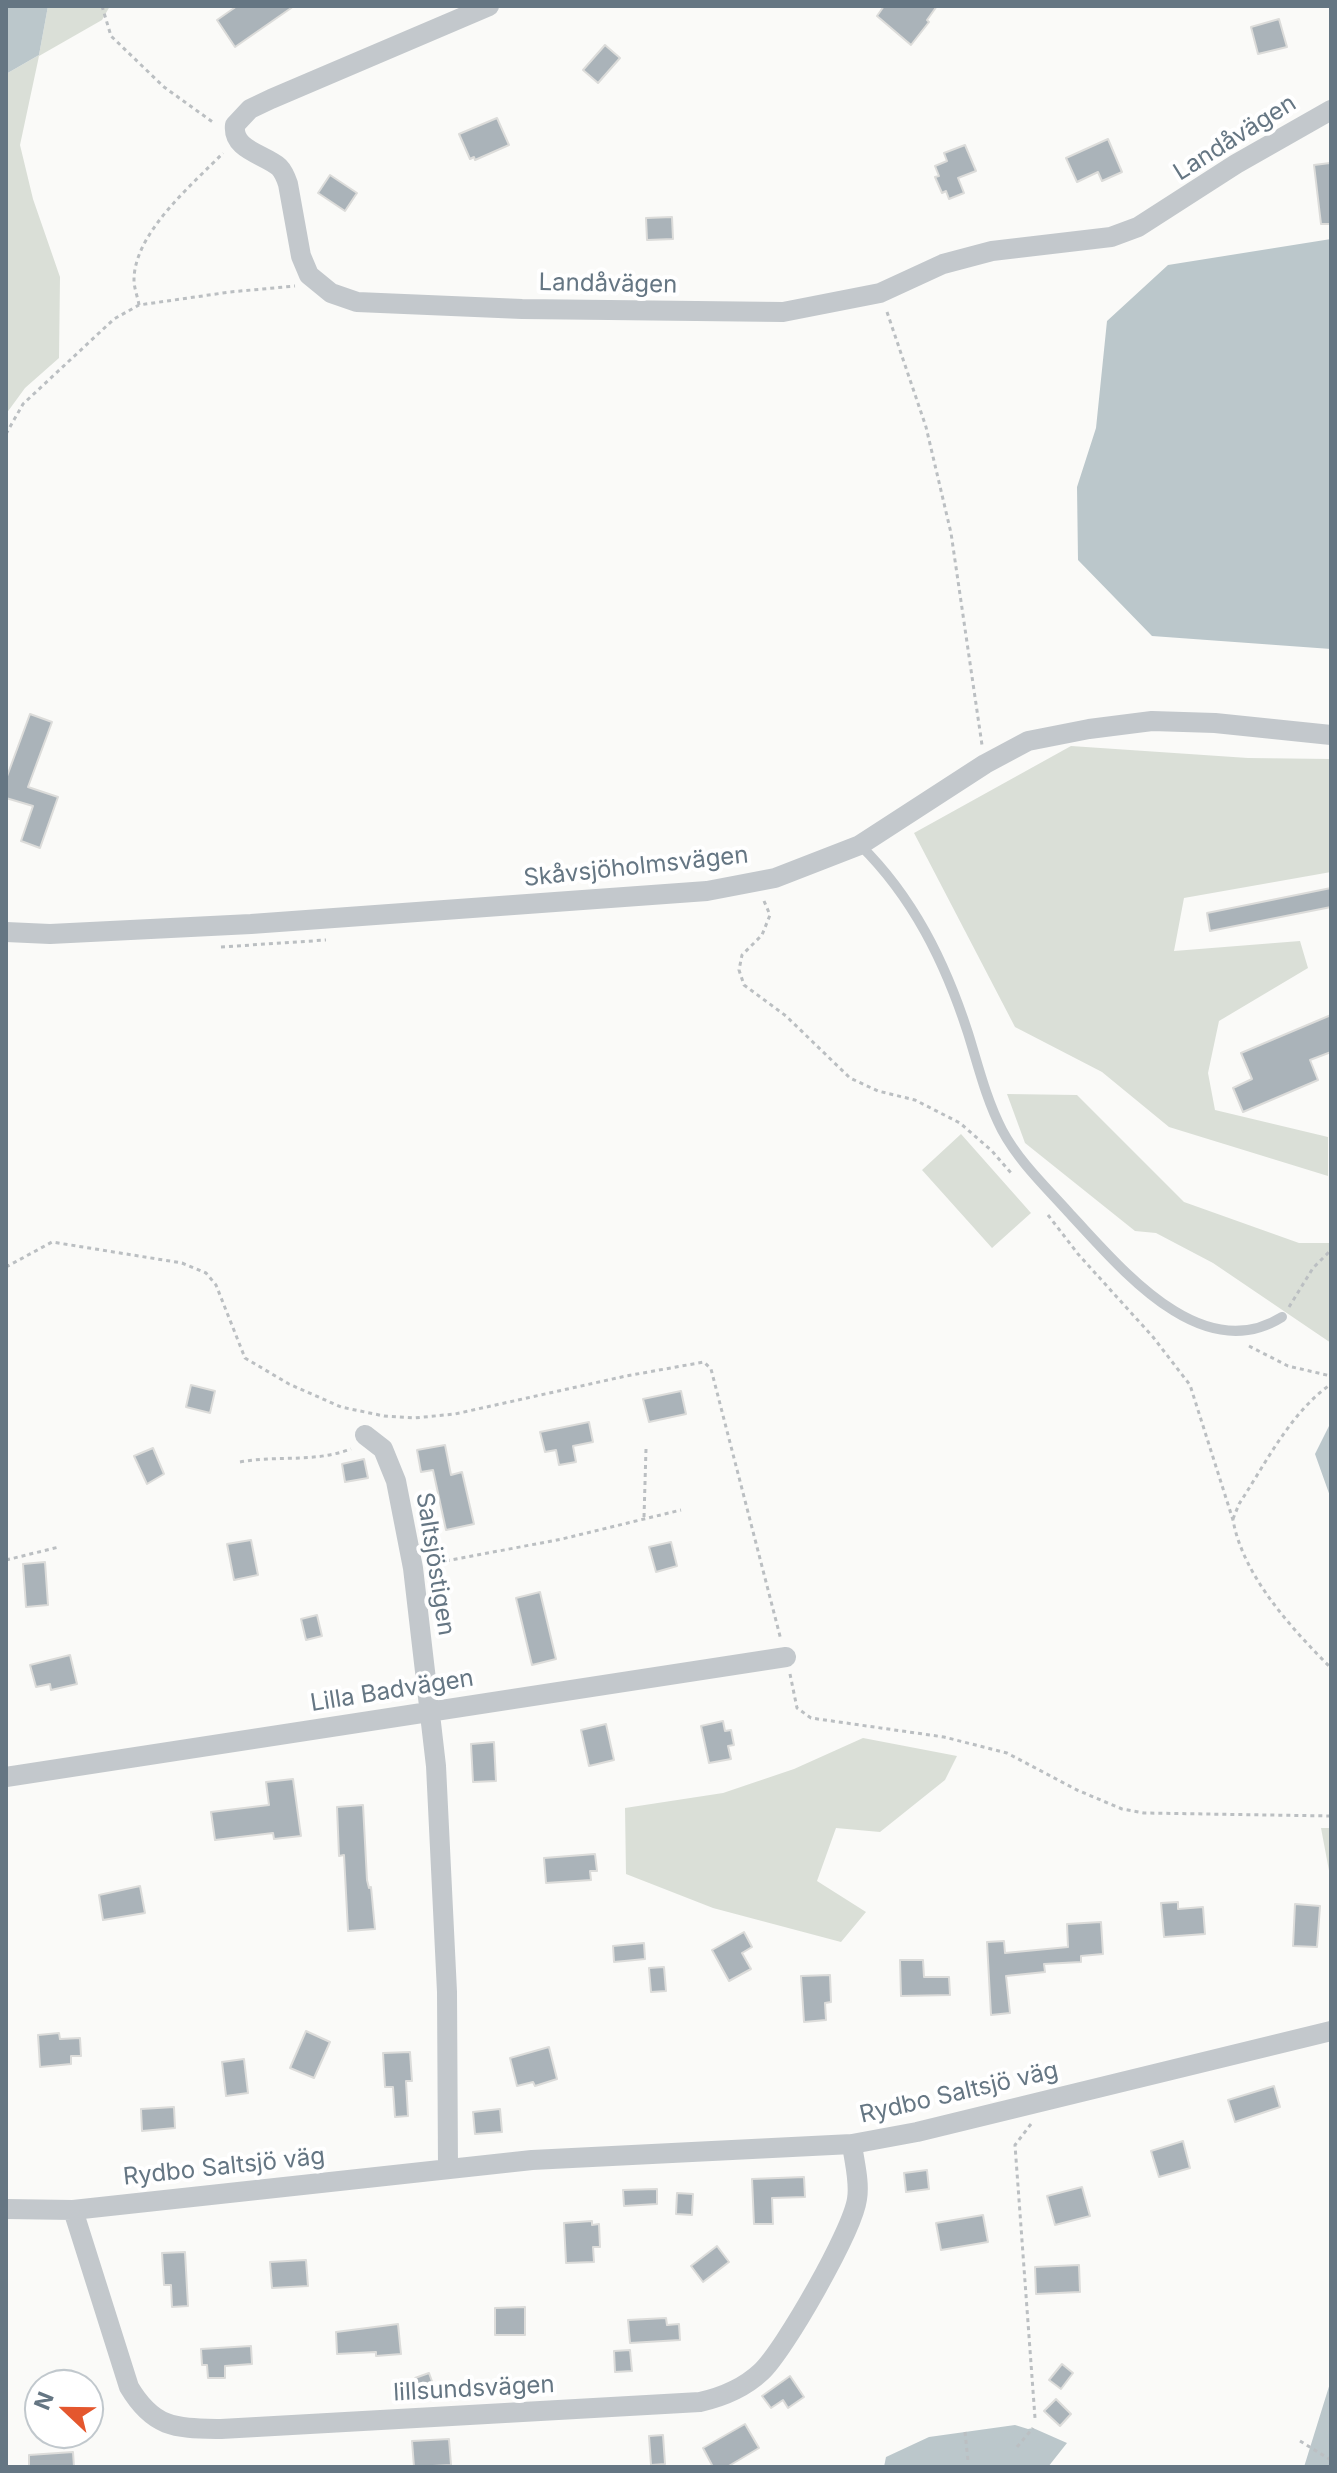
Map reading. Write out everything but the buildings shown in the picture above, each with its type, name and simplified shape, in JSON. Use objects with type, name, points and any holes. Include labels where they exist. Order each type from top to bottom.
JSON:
[{"type":"street","points":[[317,284],[309,275],[301,256],[284,173],[237,140],[235,125],[250,109],[489,6]]},
{"type":"street","name":"Landåvägen","points":[[317,284],[342,298],[381,304],[783,312],[880,293],[943,264],[992,251],[1111,237],[1138,227],[1236,164],[1331,110]]},
{"type":"street","name":"Skåvsjöholmsvägen","points":[[6,932],[50,934],[251,924],[707,891],[775,878],[860,845],[985,764],[1028,741],[1152,721],[1215,723],[1331,735]]},
{"type":"street","name":"Saltsjöstigen","points":[[370,1438],[383,1449],[393,1469],[413,1568],[430,1712]]},
{"type":"street","name":"Lilla Badvägen","points":[[6,1777],[786,1657]]},
{"type":"street","points":[[430,1712],[436,1766],[447,1992],[448,2168]]},
{"type":"street","name":"Rydbo Saltsjö väg","points":[[6,2209],[73,2210],[559,2158],[852,2144],[917,2132],[1331,2031]]},
{"type":"street","name":"lillsundsvägen","points":[[73,2210],[129,2387],[146,2411],[166,2424],[221,2429],[700,2402],[729,2393],[751,2380],[767,2366],[781,2347],[835,2253],[855,2208],[858,2189],[852,2144]]},
{"type":"lane","points":[[860,845],[885,870],[918,915],[967,1030],[990,1106],[1013,1149],[1103,1249],[1156,1299],[1190,1320],[1222,1330],[1259,1328],[1282,1317]]},
{"type":"path","points":[[102,6],[111,36],[164,87],[237,140],[170,206],[142,249],[134,279],[139,305]]},
{"type":"path","points":[[6,434],[23,404],[114,319],[139,305],[317,284]]},
{"type":"path","points":[[880,293],[926,427],[951,533],[985,764]]},
{"type":"path","points":[[764,900],[770,915],[762,935],[742,955],[739,970],[744,985],[786,1016],[850,1078],[878,1091],[915,1100],[960,1123],[992,1151],[1013,1175]]},
{"type":"path","points":[[218,947],[331,939]]},
{"type":"path","points":[[1045,1210],[1078,1254],[1153,1337],[1190,1385],[1233,1520],[1237,1542],[1279,1611],[1331,1668]]},
{"type":"path","points":[[6,1267],[52,1242],[182,1263],[206,1273],[216,1285],[245,1358],[289,1384],[341,1407],[384,1416],[414,1418],[455,1414],[704,1362],[711,1369],[797,1708],[811,1718],[944,1737],[1007,1753],[1077,1790],[1122,1809],[1185,1815],[1331,1816]]},
{"type":"path","points":[[1282,1317],[1313,1268],[1331,1250]]},
{"type":"path","points":[[1222,1330],[1288,1366],[1331,1376]]},
{"type":"path","points":[[1233,1520],[1239,1504],[1292,1423],[1313,1397],[1331,1384]]},
{"type":"path","points":[[240,1462],[268,1457],[309,1460],[329,1457],[370,1438]]},
{"type":"path","points":[[644,1518],[646,1449]]},
{"type":"path","points":[[413,1568],[562,1539],[681,1510]]},
{"type":"path","points":[[6,1560],[59,1547]]},
{"type":"path","points":[[1035,2418],[1015,2145],[1050,2100]]},
{"type":"path","points":[[1017,2447],[1033,2428]]},
{"type":"path","points":[[965,2432],[968,2461]]},
{"type":"path","points":[[1300,2441],[1331,2460]]},
{"type":"shaded area","points":[[6,6],[48,6],[39,55],[6,74]]},
{"type":"shaded area","points":[[48,6],[110,6],[102,20],[39,56],[20,145],[33,199],[60,277],[59,358],[25,388],[6,414],[6,74],[39,55]]},
{"type":"shaded area","points":[[1331,239],[1331,649],[1152,636],[1078,560],[1077,487],[1096,428],[1107,321],[1168,265]]},
{"type":"shaded area","points":[[1071,746],[1248,758],[1331,759],[1331,872],[1184,898],[1174,951],[1300,941],[1308,968],[1219,1021],[1208,1073],[1215,1110],[1328,1137],[1328,1176],[1169,1127],[1102,1072],[1015,1027],[914,833]]},
{"type":"shaded area","points":[[1007,1094],[1077,1095],[1184,1202],[1299,1243],[1331,1243],[1331,1343],[1213,1263],[1156,1233],[1135,1231],[1025,1143]]},
{"type":"shaded area","points":[[961,1134],[1031,1213],[992,1248],[922,1170]]},
{"type":"shaded area","points":[[1331,1422],[1331,1499],[1315,1454]]},
{"type":"shaded area","points":[[863,1738],[957,1756],[945,1780],[880,1832],[836,1828],[817,1881],[866,1912],[841,1942],[713,1908],[626,1874],[625,1808],[723,1793],[794,1769]]},
{"type":"shaded area","points":[[1321,1828],[1331,1828],[1331,1879],[1330,1876]]},
{"type":"shaded area","points":[[1331,2380],[1331,2467],[1304,2467]]},
{"type":"shaded area","points":[[1015,2425],[1033,2428],[1067,2443],[1048,2467],[884,2467],[886,2457],[929,2437]]}]
